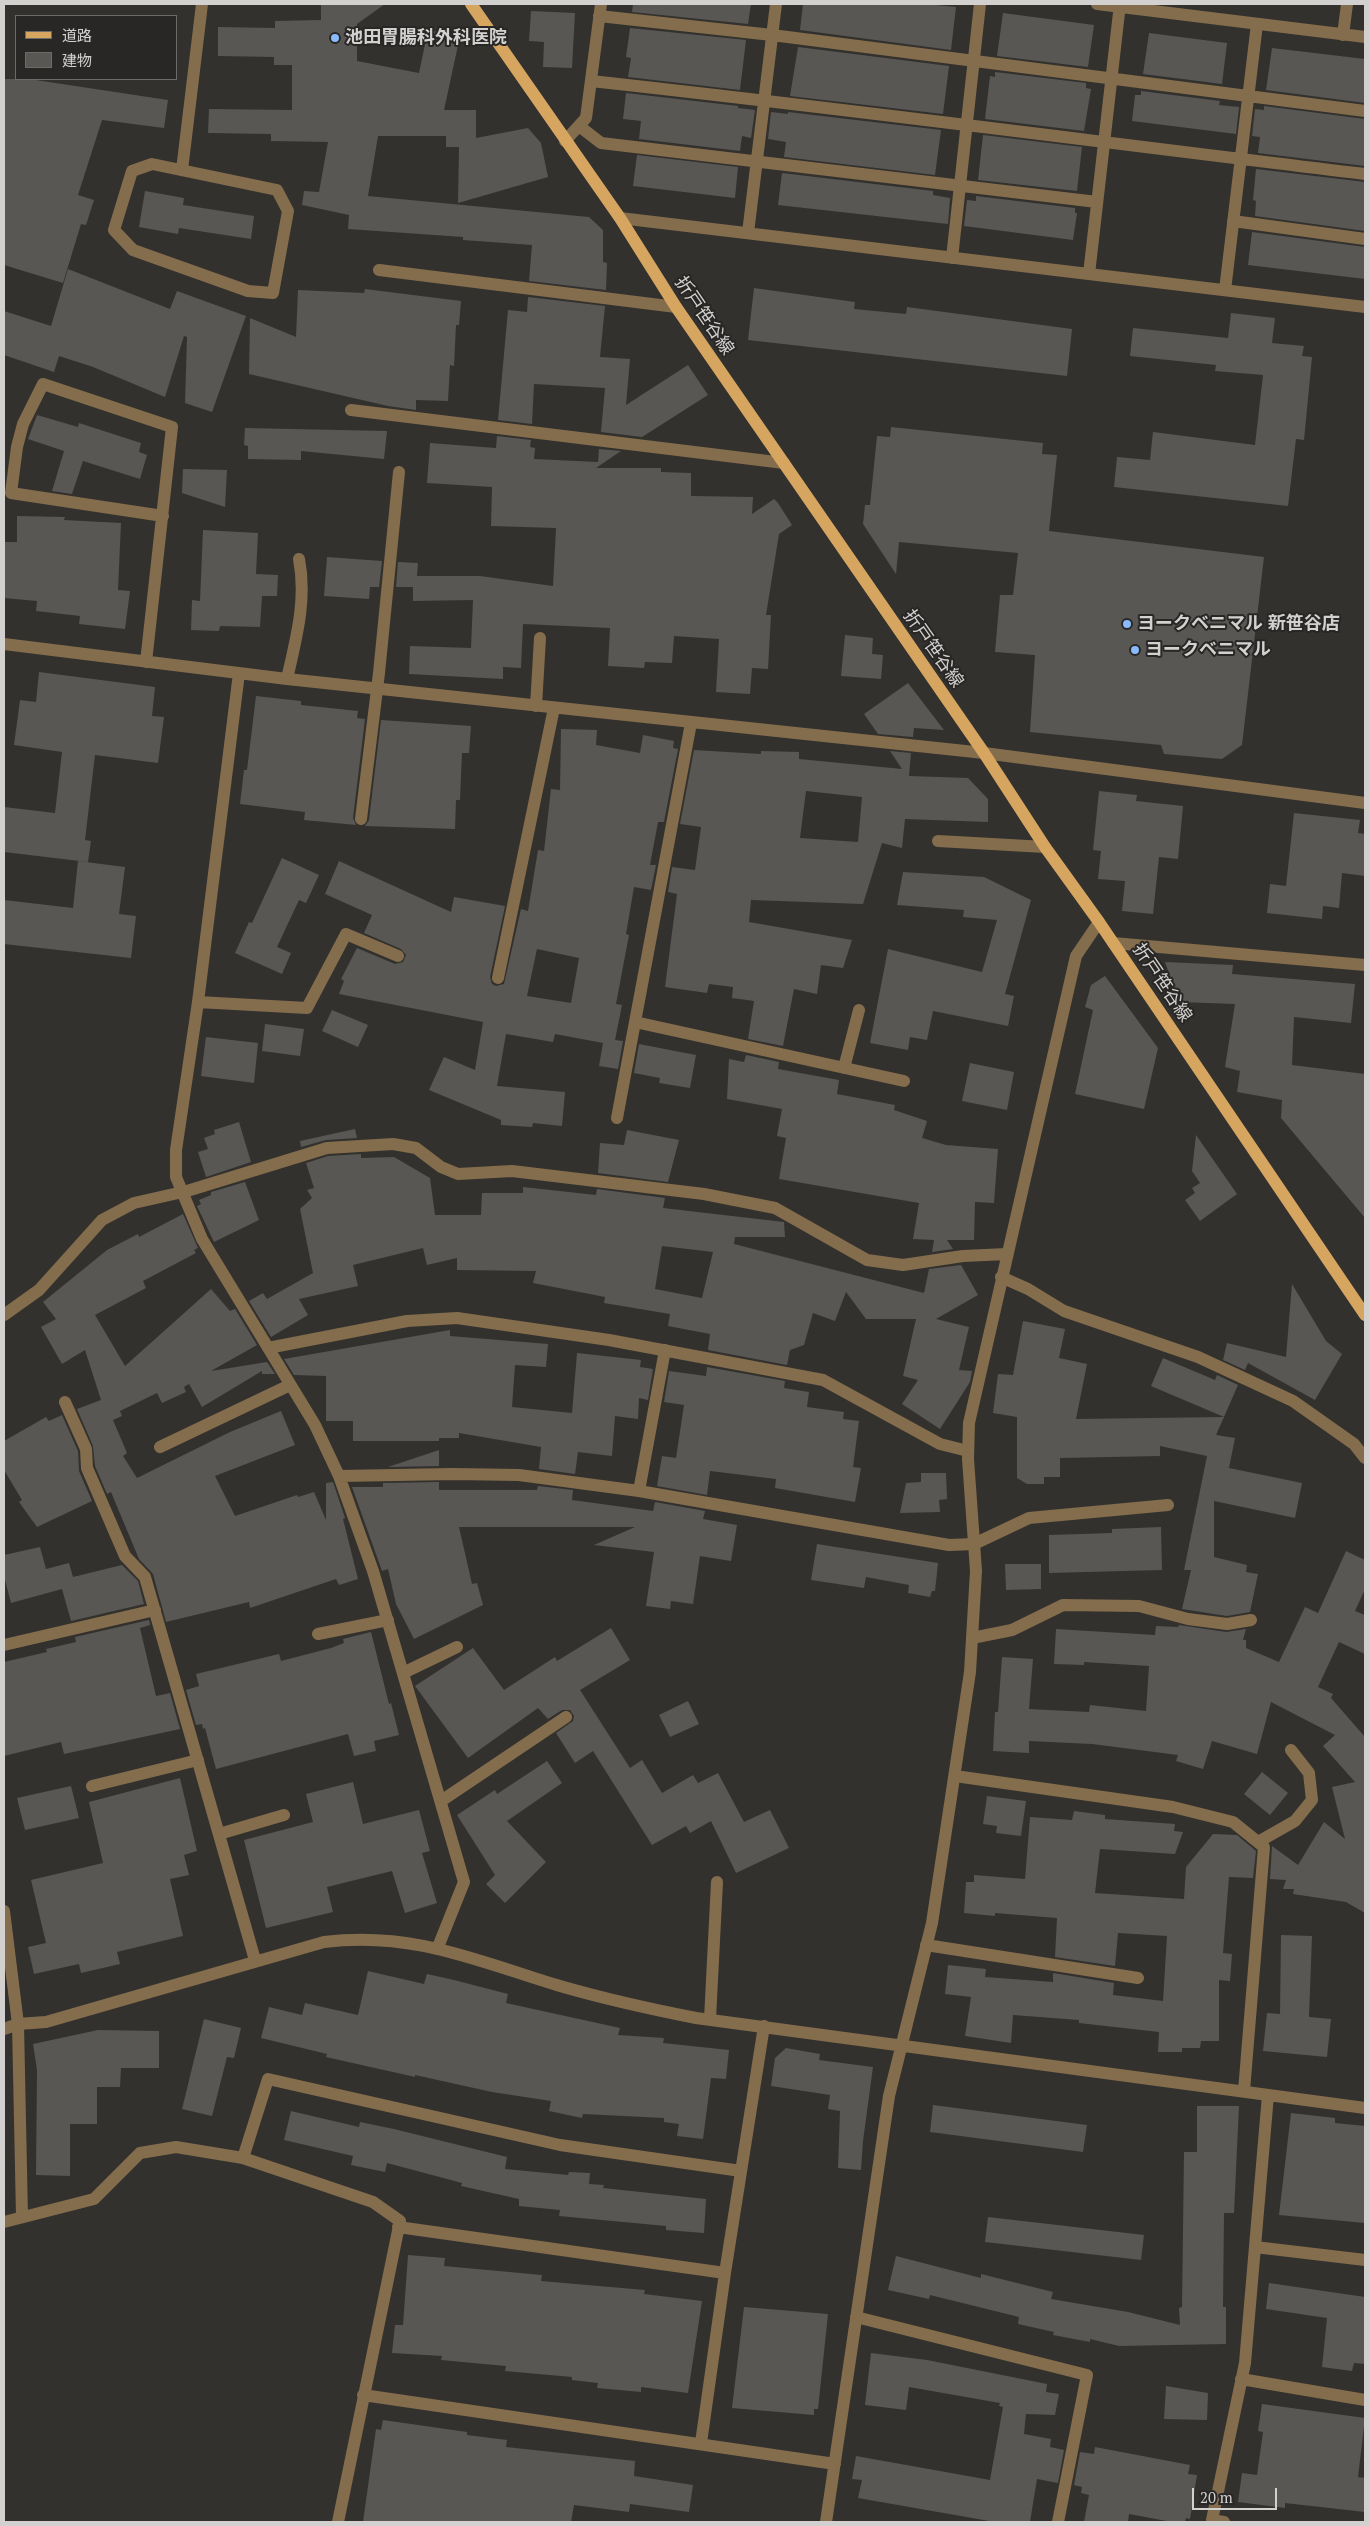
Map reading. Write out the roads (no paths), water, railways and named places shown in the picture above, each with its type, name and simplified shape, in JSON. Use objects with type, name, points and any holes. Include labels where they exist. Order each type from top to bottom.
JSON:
[{"type":"main road","name":"折戸笹谷線","points":[[471,4],[620,218],[676,307],[984,753],[1045,847],[1099,922],[1361,1303],[1365,1315]]},
{"type":"street","points":[[182,170],[202,4]]},
{"type":"street","points":[[748,233],[776,4]]},
{"type":"street","points":[[952,258],[980,4]]},
{"type":"street","points":[[1097,4],[1120,5],[1365,37]]},
{"type":"street","points":[[1343,34],[1347,4]]},
{"type":"street","points":[[1089,274],[1120,5]]},
{"type":"street","points":[[565,141],[586,118],[600,10],[772,35],[1365,111]]},
{"type":"street","points":[[1225,290],[1256,24]]},
{"type":"street","points":[[590,82],[967,124],[1104,144],[1365,174]]},
{"type":"street","points":[[579,126],[601,143],[1097,202]]},
{"type":"street","points":[[152,164],[182,170],[277,190],[288,211],[273,293],[248,291],[133,250],[114,230],[132,170],[152,164]]},
{"type":"street","points":[[620,218],[1365,307]]},
{"type":"street","points":[[1233,221],[1365,239]]},
{"type":"street","points":[[379,270],[676,307]]},
{"type":"street","points":[[146,662],[163,516],[172,427],[43,384],[24,424],[17,447],[11,493],[163,516]]},
{"type":"street","points":[[351,410],[784,463]]},
{"type":"street","points":[[361,819],[399,472]]},
{"type":"street","points":[[287,679],[301,616],[302,576],[299,559]]},
{"type":"street","points":[[536,706],[540,638]]},
{"type":"street","points":[[4,644],[287,679],[984,753],[1365,803]]},
{"type":"street","points":[[239,673],[198,1002],[176,1150],[176,1177],[202,1238],[315,1425],[339,1476],[373,1571],[464,1882],[438,1947]]},
{"type":"street","points":[[498,978],[554,708]]},
{"type":"street","points":[[617,1118],[691,722]]},
{"type":"street","points":[[938,842],[1045,847]]},
{"type":"street","points":[[826,2522],[889,2096],[932,1923],[970,1672],[976,1571],[968,1451],[969,1423],[1076,956],[1099,922]]},
{"type":"street","points":[[198,1002],[307,1008],[346,934],[398,956]]},
{"type":"street","points":[[1113,943],[1365,965]]},
{"type":"street","points":[[844,1068],[859,1010]]},
{"type":"street","points":[[635,1022],[904,1081]]},
{"type":"street","points":[[4,1315],[39,1290],[102,1220],[134,1204],[187,1191],[327,1148],[393,1144],[416,1148],[440,1168],[458,1174],[512,1171],[704,1194],[775,1208],[867,1260],[903,1265],[963,1256],[1007,1254]]},
{"type":"street","points":[[1001,1277],[1028,1289],[1064,1311],[1198,1356],[1293,1401],[1354,1444],[1365,1458]]},
{"type":"street","points":[[268,1348],[407,1322],[457,1318],[665,1350],[823,1380],[940,1444],[968,1451]]},
{"type":"street","points":[[639,1491],[665,1350]]},
{"type":"street","points":[[160,1448],[290,1385]]},
{"type":"street","points":[[65,1402],[86,1449],[87,1468],[125,1556],[145,1577],[255,1960]]},
{"type":"street","points":[[339,1476],[519,1475],[639,1491],[948,1545],[974,1544],[1029,1518],[1168,1505]]},
{"type":"street","points":[[972,1638],[1012,1630],[1063,1605],[1139,1606],[1188,1618],[1227,1624],[1251,1620]]},
{"type":"street","points":[[4,1645],[155,1610]]},
{"type":"street","points":[[318,1634],[388,1620]]},
{"type":"street","points":[[403,1673],[457,1646]]},
{"type":"street","points":[[440,1800],[566,1717]]},
{"type":"street","points":[[1258,1842],[1295,1821],[1312,1800],[1309,1772],[1291,1750]]},
{"type":"street","points":[[92,1786],[198,1760]]},
{"type":"street","points":[[954,1776],[1173,1807],[1233,1822],[1264,1847],[1244,2092]]},
{"type":"street","points":[[219,1834],[284,1815]]},
{"type":"street","points":[[710,2019],[717,1882]]},
{"type":"street","points":[[4,1911],[18,2024],[22,2217]]},
{"type":"street","points":[[4,2029],[18,2024],[46,2022],[255,1960],[324,1942],[355,1938],[386,1939],[438,1947],[629,2005],[710,2019],[1365,2108]]},
{"type":"street","points":[[926,1946],[1138,1978]]},
{"type":"street","points":[[702,2443],[725,2273],[764,2026]]},
{"type":"street","points":[[243,2158],[268,2079],[560,2146],[741,2171]]},
{"type":"street","points":[[1224,2522],[1212,2520],[1242,2379],[1268,2095]]},
{"type":"street","points":[[4,2222],[94,2199],[140,2153],[176,2147],[243,2158],[373,2202],[400,2221],[338,2522]]},
{"type":"street","points":[[398,2227],[725,2273]]},
{"type":"street","points":[[1255,2247],[1365,2260]]},
{"type":"street","points":[[856,2317],[1086,2375],[1058,2522]]},
{"type":"street","points":[[1242,2379],[1365,2400]]},
{"type":"street","points":[[363,2395],[702,2443],[835,2464]]},
{"type":"place","name":"池田胃腸科外科医院","points":[[335,38]]},
{"type":"place","name":"ヨークベニマル 新笹谷店","points":[[1127,624]]},
{"type":"place","name":"ヨークベニマル","points":[[1135,650]]}]
